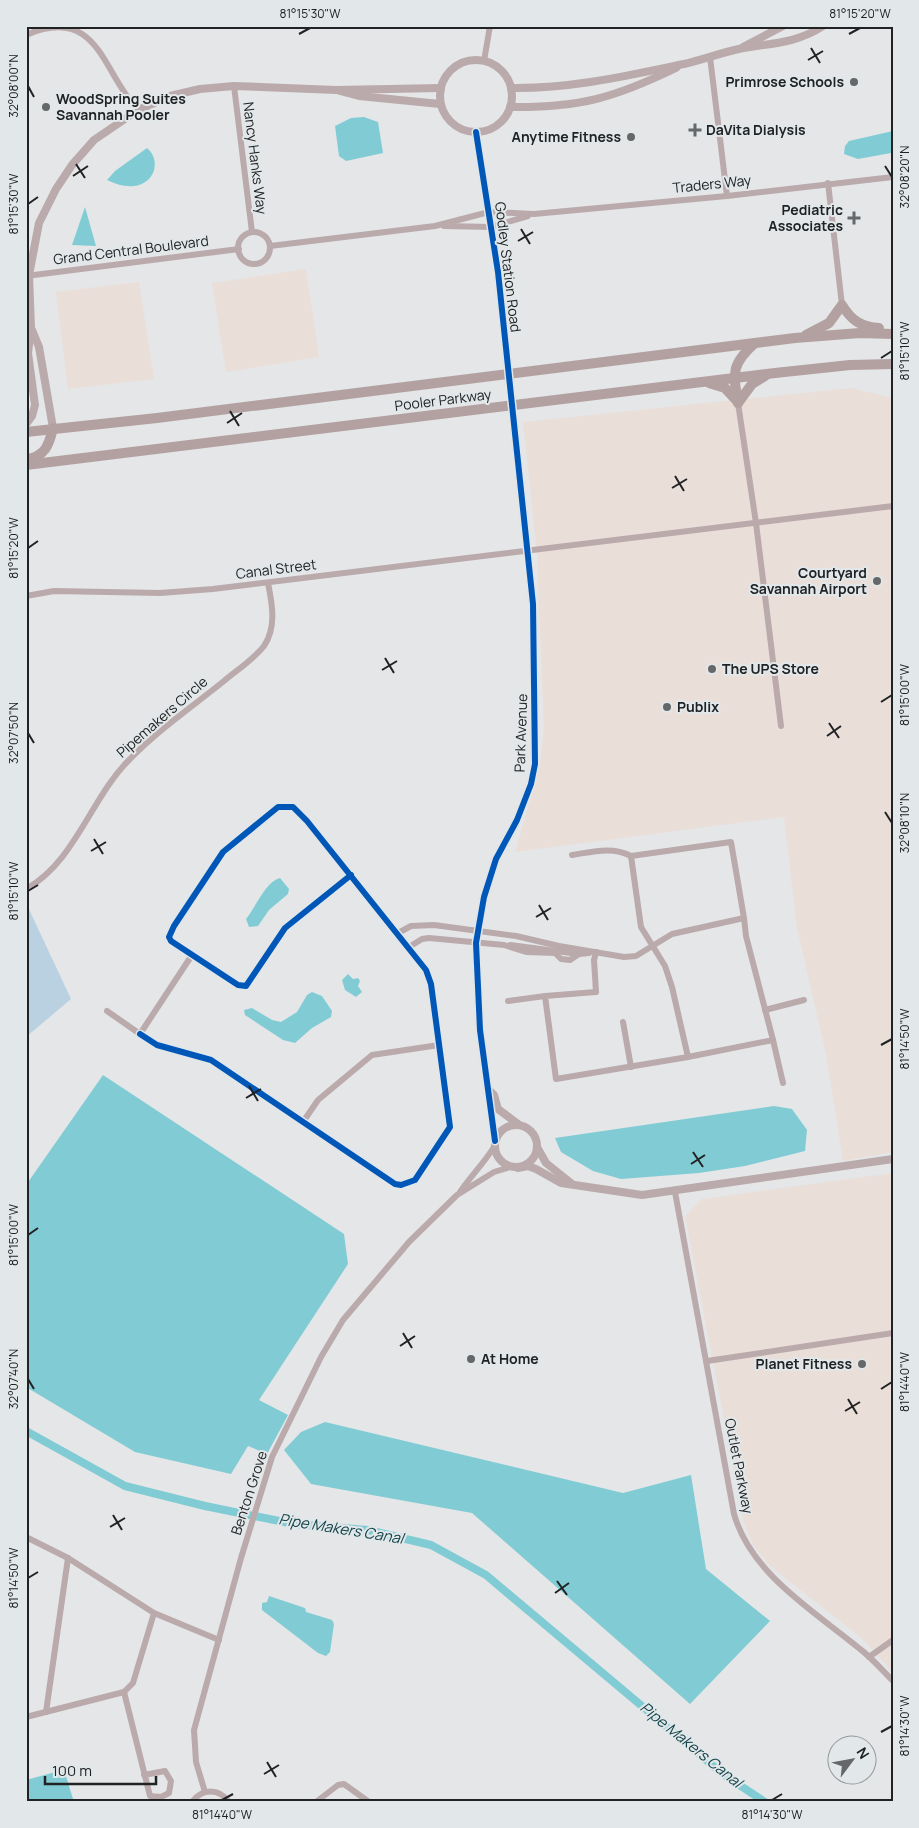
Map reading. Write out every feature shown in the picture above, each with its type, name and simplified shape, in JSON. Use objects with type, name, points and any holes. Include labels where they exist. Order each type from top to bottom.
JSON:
[{"type":"main road","points":[[795,338],[829,323],[842,305],[858,324],[870,328],[893,328]]},
{"type":"main road","name":"Pooler Parkway","points":[[26,432],[157,418],[508,372],[795,338],[860,333],[893,334]]},
{"type":"main road","points":[[738,403],[734,378],[736,362],[755,343]]},
{"type":"main road","name":"Pooler Parkway","points":[[26,465],[775,373],[850,365],[893,364]]},
{"type":"main road","points":[[738,403],[752,384],[775,373]]},
{"type":"main road","points":[[701,382],[725,388],[738,403]]},
{"type":"main road","points":[[26,459],[36,458],[42,454],[49,444],[52,428]]},
{"type":"street","points":[[484,61],[490,26]]},
{"type":"street","points":[[739,49],[783,26]]},
{"type":"street","points":[[511,88],[562,87],[685,64],[739,49],[793,41],[823,26]]},
{"type":"street","points":[[26,36],[42,30],[58,29],[71,30],[86,37],[96,45],[130,102],[138,110]]},
{"type":"street","points":[[710,57],[728,196]]},
{"type":"street","points":[[474,60],[484,61],[501,71],[511,88],[510,107],[505,117],[497,125],[487,130],[476,132],[464,130],[453,124],[445,115],[440,104],[440,88],[444,79],[456,66],[474,60]]},
{"type":"street","points":[[510,107],[568,106],[603,99],[633,89],[685,64]]},
{"type":"street","points":[[26,424],[32,416],[35,405],[28,353],[31,328],[28,276],[39,223],[56,189],[72,165],[94,140],[138,110],[170,96],[200,89],[234,86],[336,90],[358,88],[440,88]]},
{"type":"street","name":"Nancy Hanks Way","points":[[234,86],[252,232]]},
{"type":"street","points":[[336,90],[359,96],[440,104]]},
{"type":"street","name":"Godley Station Road","points":[[476,132],[491,227],[511,405]]},
{"type":"street","name":"Traders Way","points":[[489,212],[534,214],[728,196],[893,176]]},
{"type":"street","points":[[828,183],[842,305]]},
{"type":"street","points":[[436,226],[489,212]]},
{"type":"street","name":"Traders Way","points":[[491,227],[534,214]]},
{"type":"street","points":[[270,246],[436,226],[491,227]]},
{"type":"street","points":[[252,232],[262,234],[270,246],[265,259],[256,263],[247,261],[239,249],[241,240],[252,232]]},
{"type":"street","name":"Grand Central Boulevard","points":[[28,276],[239,249]]},
{"type":"street","points":[[31,328],[39,347],[52,428]]},
{"type":"street","points":[[738,403],[756,523],[781,726]]},
{"type":"street","name":"Park Avenue","points":[[494,1144],[480,1030],[477,931],[484,897],[496,859],[517,820],[531,784],[535,764],[533,604],[511,405]]},
{"type":"street","name":"Canal Street","points":[[26,596],[54,591],[160,593],[268,583],[893,506]]},
{"type":"street","name":"Pipemakers Circle","points":[[26,889],[40,881],[54,866],[110,783],[130,759],[244,664],[265,644],[273,619],[268,583]]},
{"type":"street","points":[[108,1012],[157,1045],[211,1060],[395,1184],[401,1185],[415,1180],[450,1126],[430,977],[409,946],[299,811],[293,806],[278,807],[223,852],[174,926],[169,937],[171,941],[238,985],[246,986],[285,928],[351,875]]},
{"type":"street","points":[[572,855],[606,850],[621,851],[631,856],[730,842],[746,936],[783,1083]]},
{"type":"street","points":[[631,856],[641,927],[665,966],[672,987],[688,1057]]},
{"type":"street","points":[[398,933],[412,926],[422,924],[477,931],[624,957],[636,956],[672,934],[744,918]]},
{"type":"street","points":[[409,946],[422,939],[429,938],[504,945],[526,952],[555,953],[561,959],[570,960],[579,954],[594,952]]},
{"type":"street","points":[[508,1001],[596,992],[594,952]]},
{"type":"street","points":[[140,1034],[192,955]]},
{"type":"street","points":[[545,996],[556,1079],[688,1057],[773,1040]]},
{"type":"street","points":[[765,1010],[804,1000]]},
{"type":"street","points":[[623,1022],[631,1067]]},
{"type":"street","points":[[303,1122],[318,1100],[372,1055],[439,1045]]},
{"type":"street","name":"Park Avenue","points":[[488,1089],[494,1095],[498,1109],[508,1118],[521,1125]]},
{"type":"street","points":[[571,1183],[546,1163],[534,1136],[521,1125],[505,1127],[494,1144],[497,1157],[514,1168],[528,1166],[561,1182],[635,1194],[675,1192],[893,1159]]},
{"type":"street","name":"Benton Grove","points":[[458,1195],[471,1176],[481,1167],[494,1144]]},
{"type":"street","points":[[514,1168],[533,1160],[537,1146]]},
{"type":"street","name":"Benton Grove","points":[[205,1792],[196,1762],[194,1730],[247,1537],[272,1457],[293,1418],[321,1357],[343,1320],[409,1242],[458,1195],[494,1172],[514,1168]]},
{"type":"street","name":"Outlet Parkway","points":[[675,1192],[734,1514],[740,1534],[754,1557],[779,1582],[869,1657],[893,1681]]},
{"type":"street","points":[[706,1361],[893,1333]]},
{"type":"street","points":[[26,1537],[68,1558],[154,1613],[220,1640]]},
{"type":"street","points":[[46,1712],[68,1558]]},
{"type":"street","points":[[26,1717],[124,1692],[133,1683],[154,1613]]},
{"type":"street","points":[[869,1657],[893,1640]]},
{"type":"street","points":[[124,1692],[144,1774],[150,1796],[161,1797],[168,1793],[171,1781],[165,1771],[144,1774]]},
{"type":"street","points":[[320,1801],[338,1786],[344,1784],[369,1802]]},
{"type":"street","points":[[192,1802],[199,1794],[205,1792],[220,1793],[229,1802]]},
{"type":"shaded area","points":[[306,269],[319,357],[226,372],[212,283]]},
{"type":"shaded area","points":[[139,282],[154,379],[68,389],[56,292]]},
{"type":"shaded area","points":[[851,388],[893,398],[893,1152],[843,1161],[826,1054],[797,928],[784,817],[515,852],[540,766],[544,728],[537,554],[523,422]]},
{"type":"shaded area","points":[[26,903],[71,999],[26,1037]]},
{"type":"shaded area","points":[[893,1173],[893,1672],[860,1637],[770,1566],[753,1545],[744,1523],[685,1216],[702,1199]]},
{"type":"water","points":[[364,117],[378,122],[383,153],[346,161],[339,156],[335,126],[351,118]]},
{"type":"water","points":[[893,131],[891,153],[858,159],[844,154],[845,146],[849,141]]},
{"type":"water","points":[[147,148],[152,153],[155,165],[151,177],[147,181],[130,186],[120,185],[107,180],[115,171]]},
{"type":"water","points":[[85,207],[96,246],[72,245]]},
{"type":"water","points":[[280,878],[289,889],[288,894],[269,910],[258,926],[249,927],[246,919],[265,890],[275,880]]},
{"type":"water","points":[[348,974],[353,979],[358,978],[360,981],[358,986],[362,992],[356,997],[345,990],[342,980]]},
{"type":"water","points":[[312,992],[322,996],[332,1011],[331,1017],[312,1028],[295,1043],[283,1040],[245,1015],[244,1010],[252,1008],[272,1020],[281,1022],[297,1012],[307,995]]},
{"type":"water","points":[[103,1075],[344,1234],[348,1264],[259,1400],[288,1415],[267,1454],[248,1446],[231,1474],[135,1452],[26,1387],[26,1185]]},
{"type":"water","points":[[774,1106],[792,1109],[807,1130],[805,1151],[745,1166],[699,1173],[621,1179],[593,1171],[561,1152],[555,1138]]},
{"type":"water","points":[[325,1422],[623,1493],[691,1475],[706,1569],[770,1621],[690,1704],[472,1513],[311,1484],[284,1450],[301,1432]]},
{"type":"water","points":[[269,1596],[305,1608],[306,1612],[332,1620],[334,1624],[330,1652],[326,1656],[318,1653],[262,1610],[262,1603],[267,1602]]},
{"type":"water","points":[[59,1771],[65,1773],[74,1802],[26,1802],[26,1780]]},
{"type":"waterway","name":"Pipe Makers Canal","points":[[26,1431],[125,1486],[205,1506],[294,1524],[368,1530],[431,1545],[486,1575],[724,1775],[765,1802]]},
{"type":"cycle path","points":[[476,132],[498,272],[533,604],[535,764],[531,784],[517,820],[496,859],[484,897],[476,943],[480,1030],[495,1141]]},
{"type":"cycle path","points":[[140,1034],[157,1045],[211,1060],[395,1184],[401,1185],[415,1180],[450,1127],[431,984],[426,970],[307,821],[293,807],[278,807],[223,852],[174,926],[169,937],[171,941],[238,985],[246,986],[285,928],[351,875]]},
{"type":"place","name":"Primrose Schools","points":[[854,82]]},
{"type":"place","name":"WoodSpring Suites Savannah Pooler","points":[[46,107]]},
{"type":"place","name":"DaVita Dialysis","points":[[695,130]]},
{"type":"place","name":"Anytime Fitness","points":[[631,137]]},
{"type":"place","name":"Pediatric Associates","points":[[854,218]]},
{"type":"place","name":"Courtyard Savannah Airport","points":[[877,581]]},
{"type":"place","name":"The UPS Store","points":[[712,669]]},
{"type":"place","name":"Publix","points":[[667,707]]},
{"type":"place","name":"At Home","points":[[471,1359]]},
{"type":"place","name":"Planet Fitness","points":[[862,1364]]}]
